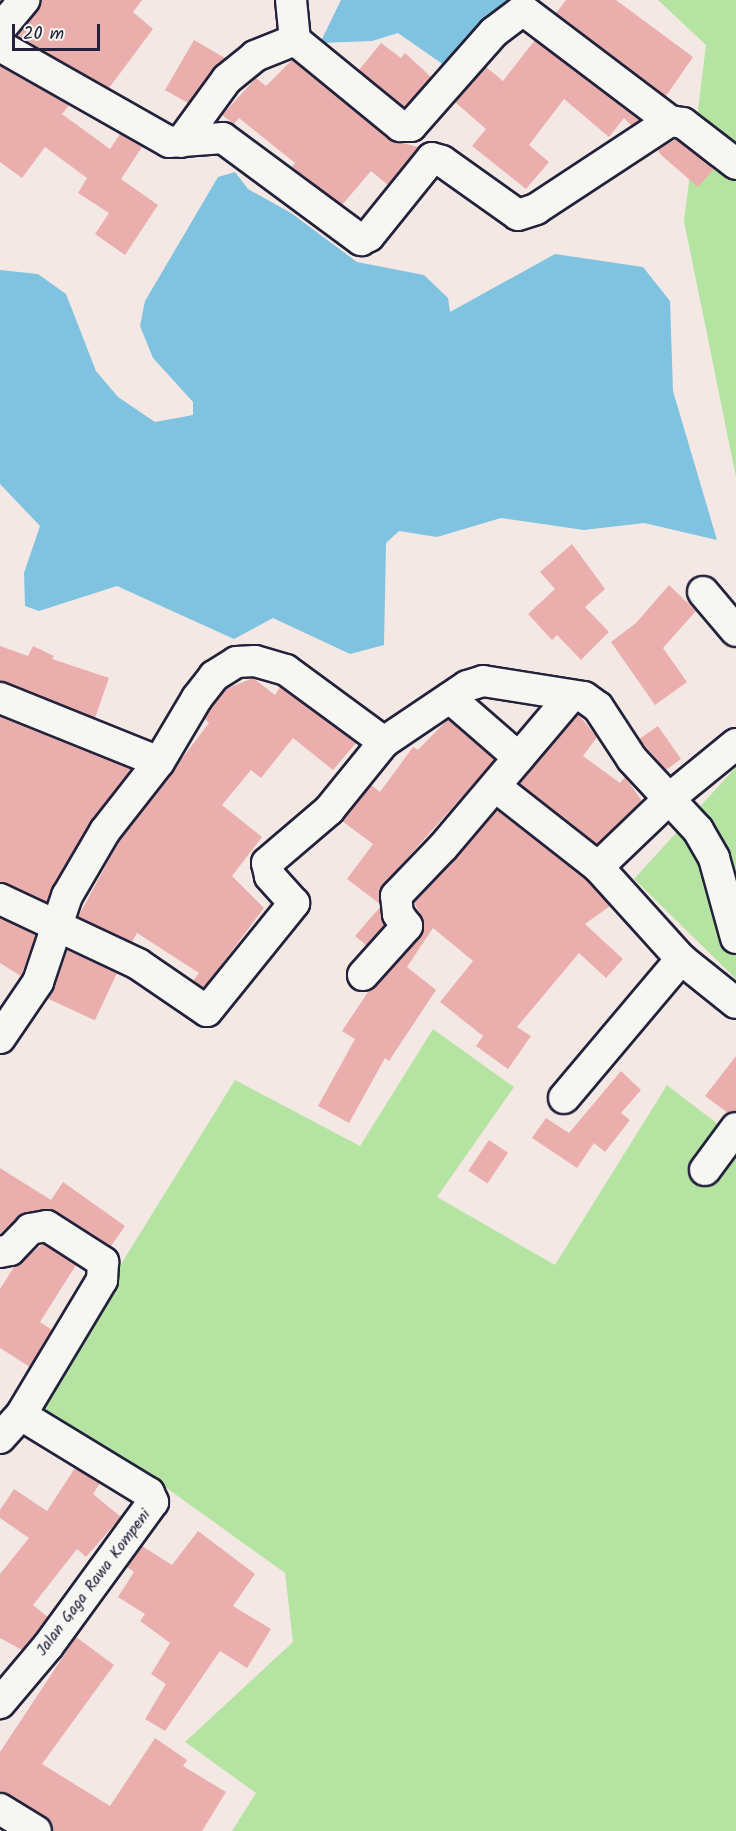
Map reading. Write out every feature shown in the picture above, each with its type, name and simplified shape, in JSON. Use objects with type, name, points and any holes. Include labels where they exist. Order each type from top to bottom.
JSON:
[{"type":"street","points":[[0,29],[24,0]]},
{"type":"street","points":[[291,0],[295,40],[400,126],[411,126],[494,32],[524,10],[670,121],[683,123],[736,164]]},
{"type":"street","points":[[181,142],[227,79],[255,56],[295,40]]},
{"type":"street","points":[[0,46],[154,135],[181,142],[223,138],[361,240],[369,236],[432,158],[442,161],[518,215],[526,214],[670,121]]},
{"type":"street","points":[[703,592],[736,631]]},
{"type":"street","points":[[0,1038],[38,982],[58,926],[86,861],[159,762],[197,698],[214,676],[236,662],[255,661],[286,670],[384,742]]},
{"type":"street","points":[[0,898],[138,964],[207,1011],[294,903],[270,876],[267,863],[329,810],[384,742],[450,698],[483,681],[584,698],[598,707],[632,759],[671,797],[714,858],[736,938]]},
{"type":"street","points":[[363,975],[407,926],[398,914],[396,896],[495,787],[571,696]]},
{"type":"street","points":[[0,698],[159,762]]},
{"type":"street","points":[[450,698],[519,758]]},
{"type":"street","points":[[598,867],[671,797],[736,744]]},
{"type":"street","points":[[495,787],[598,867],[681,959],[736,1003]]},
{"type":"street","points":[[564,1098],[681,959]]},
{"type":"street","points":[[705,1170],[736,1128]]},
{"type":"street","points":[[0,1252],[10,1250],[30,1229],[47,1226],[96,1255],[105,1270],[21,1415],[0,1438]]},
{"type":"street","name":"Jalan Gaga Rawa Kompeni","points":[[0,1703],[48,1646],[153,1502],[149,1493],[21,1415]]},
{"type":"street","points":[[0,1809],[36,1831]]},
{"type":"green space","points":[[658,0],[736,0],[736,477],[684,221],[706,45]]},
{"type":"green space","points":[[736,767],[736,979],[634,879]]},
{"type":"green space","points":[[433,1029],[514,1087],[437,1197],[555,1265],[667,1085],[736,1138],[736,1831],[232,1831],[256,1793],[185,1742],[293,1642],[285,1573],[161,1484],[29,1413],[235,1080],[360,1146]]},
{"type":"water","points":[[341,0],[515,0],[451,70],[398,33],[372,41],[320,43]]},
{"type":"water","points":[[235,172],[248,189],[291,213],[357,262],[424,275],[448,298],[450,312],[555,254],[643,267],[670,301],[673,391],[717,540],[644,523],[584,530],[501,518],[437,537],[399,531],[386,543],[384,645],[350,654],[273,618],[234,639],[117,586],[39,611],[25,606],[24,573],[40,526],[0,484],[0,270],[38,274],[66,294],[96,371],[118,397],[155,422],[193,415],[193,402],[153,358],[140,326],[145,301],[218,177]]},
{"type":"building","points":[[41,0],[142,0],[133,12],[153,29],[109,88],[17,36]]},
{"type":"building","points":[[566,0],[616,0],[693,57],[666,96],[556,13]]},
{"type":"building","points":[[194,40],[225,58],[188,103],[165,90]]},
{"type":"building","points":[[535,40],[640,120],[632,126],[624,118],[609,137],[564,99],[529,145],[549,162],[526,189],[472,146],[486,129],[455,102],[486,67],[503,81]]},
{"type":"building","points":[[381,43],[401,58],[405,53],[431,77],[404,107],[359,70]]},
{"type":"building","points":[[292,60],[389,139],[418,147],[388,185],[371,171],[342,205],[292,167],[295,163],[239,118],[234,124],[222,115],[256,78],[266,86]]},
{"type":"building","points":[[0,66],[69,105],[62,114],[110,149],[120,134],[142,147],[121,179],[158,205],[125,255],[95,234],[109,213],[78,193],[87,178],[45,147],[22,178],[0,162]]},
{"type":"building","points":[[676,139],[714,169],[698,187],[658,150]]},
{"type":"building","points":[[572,544],[605,589],[585,607],[609,632],[581,660],[557,635],[552,640],[528,614],[555,589],[540,572]]},
{"type":"building","points":[[669,585],[696,611],[663,648],[687,682],[655,705],[611,642],[636,623]]},
{"type":"building","points":[[0,646],[28,656],[33,646],[54,656],[52,659],[109,678],[95,718],[0,681]]},
{"type":"building","points":[[253,678],[275,695],[280,687],[356,743],[333,770],[293,738],[261,778],[251,770],[222,805],[262,837],[232,876],[264,908],[204,988],[193,981],[199,973],[137,933],[132,942],[78,917],[119,841],[209,723],[205,719],[211,708],[226,689]]},
{"type":"building","points":[[578,714],[597,737],[583,756],[620,783],[625,777],[642,801],[597,844],[519,783]]},
{"type":"building","points":[[0,717],[131,769],[90,822],[47,902],[0,882]]},
{"type":"building","points":[[448,719],[495,760],[384,884],[380,904],[347,879],[373,844],[342,821],[371,785],[380,792],[413,747],[418,750]]},
{"type":"building","points":[[658,726],[681,759],[666,770],[639,739]]},
{"type":"building","points":[[497,810],[586,880],[610,906],[585,924],[623,959],[606,978],[579,953],[517,1027],[531,1036],[508,1069],[476,1046],[483,1036],[440,1002],[473,961],[433,928],[407,967],[436,990],[389,1061],[385,1058],[349,1123],[318,1106],[355,1039],[342,1031],[368,992],[420,937],[424,923],[414,902]]},
{"type":"building","points":[[380,907],[385,925],[366,945],[355,936]]},
{"type":"building","points":[[0,918],[36,935],[21,976],[0,963]]},
{"type":"building","points":[[67,950],[117,973],[95,1020],[45,997]]},
{"type":"building","points":[[736,1056],[736,1111],[728,1113],[705,1096]]},
{"type":"building","points":[[621,1071],[641,1090],[621,1113],[630,1120],[605,1152],[594,1143],[577,1168],[532,1138],[546,1118],[569,1133]]},
{"type":"building","points":[[489,1140],[508,1153],[487,1184],[468,1171]]},
{"type":"building","points":[[0,1168],[51,1200],[63,1182],[125,1226],[111,1246],[56,1211],[44,1209],[18,1217],[0,1234]]},
{"type":"building","points":[[43,1244],[76,1265],[40,1322],[52,1330],[30,1367],[0,1348],[0,1289],[14,1267]]},
{"type":"building","points":[[75,1468],[100,1483],[93,1494],[121,1517],[86,1557],[77,1549],[33,1605],[48,1617],[22,1650],[0,1638],[0,1574],[29,1538],[0,1518],[0,1510],[14,1489],[47,1511]]},
{"type":"building","points":[[198,1531],[255,1574],[233,1606],[271,1629],[247,1668],[220,1651],[165,1731],[145,1719],[166,1684],[151,1674],[170,1643],[140,1621],[145,1614],[118,1597],[134,1572],[127,1567],[142,1546],[172,1565]]},
{"type":"building","points":[[76,1637],[114,1665],[42,1764],[110,1806],[155,1738],[187,1760],[183,1766],[226,1792],[202,1831],[53,1831],[45,1816],[0,1792],[0,1752]]}]
